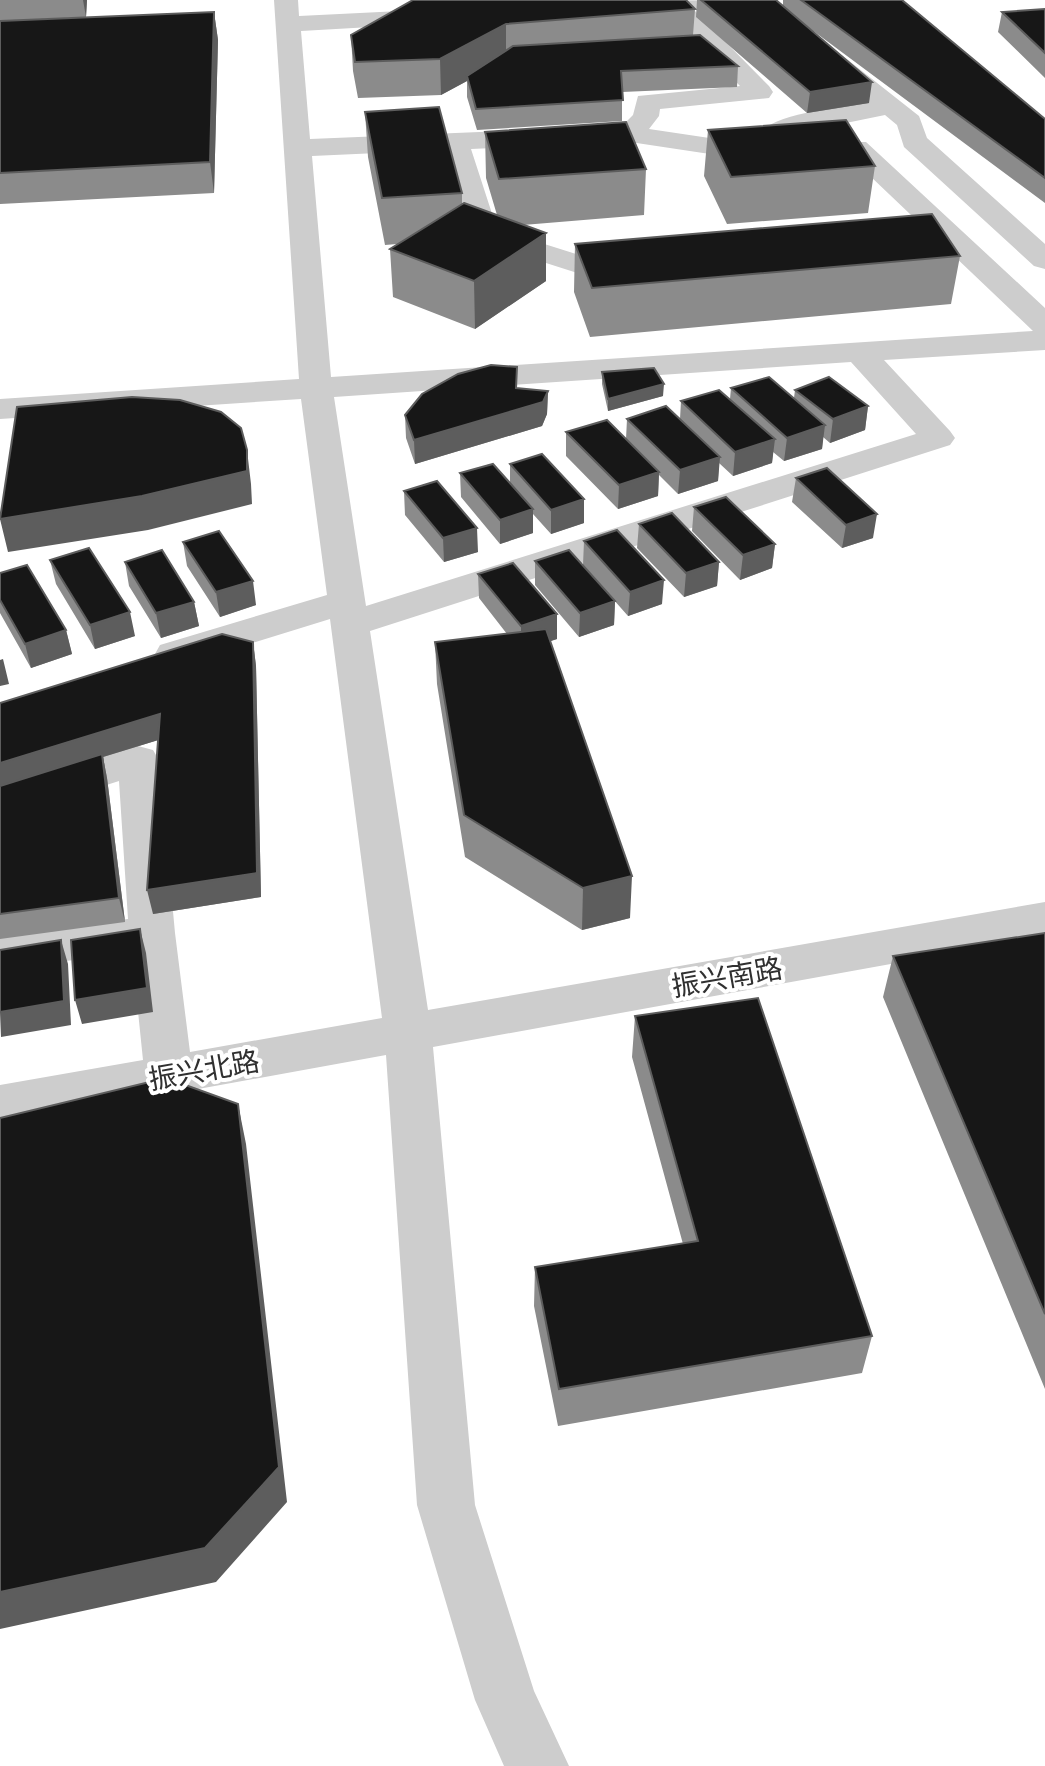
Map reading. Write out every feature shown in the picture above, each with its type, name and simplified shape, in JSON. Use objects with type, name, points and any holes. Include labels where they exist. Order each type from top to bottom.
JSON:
[{"type":"street","points":[[612,6],[736,0]]},
{"type":"street","points":[[630,134],[646,116],[647,102],[760,92],[663,2]]},
{"type":"street","points":[[457,15],[287,12],[316,388],[408,1034],[446,1505],[506,1700],[537,1766]]},
{"type":"street","points":[[806,39],[910,122],[914,141],[1045,260]]},
{"type":"street","points":[[743,151],[789,126],[891,106]]},
{"type":"street","points":[[297,148],[630,134],[743,151],[856,148],[1045,325]]},
{"type":"street","points":[[455,141],[484,234],[593,269],[654,265]]},
{"type":"street","points":[[916,250],[962,248]]},
{"type":"street","points":[[0,409],[1045,340]]},
{"type":"street","points":[[136,666],[348,613],[938,438],[859,352]]},
{"type":"street","points":[[0,804],[138,760],[152,933],[169,1076]]},
{"type":"street","name":"振兴南路","points":[[408,1034],[1045,919]]},
{"type":"street","points":[[0,952],[152,933]]},
{"type":"street","name":"振兴北路","points":[[0,1105],[408,1034]]},
{"type":"building","points":[[413,0],[686,0],[695,9],[506,24],[440,59],[355,62],[351,35]]},
{"type":"building","points":[[701,0],[776,0],[872,82],[810,92]]},
{"type":"building","points":[[801,0],[902,0],[1045,119],[1045,178]]},
{"type":"building","points":[[1045,9],[1045,53],[1002,12]]},
{"type":"building","points":[[214,12],[210,162],[0,173],[0,21]]},
{"type":"building","points":[[700,35],[738,66],[621,71],[623,100],[476,109],[467,76],[513,46]]},
{"type":"building","points":[[439,107],[462,193],[382,198],[365,112]]},
{"type":"building","points":[[846,120],[875,166],[731,177],[708,130]]},
{"type":"building","points":[[626,122],[646,169],[499,179],[485,132]]},
{"type":"building","points":[[464,203],[546,233],[474,281],[390,249]]},
{"type":"building","points":[[932,214],[960,256],[592,288],[575,244]]},
{"type":"building","points":[[491,365],[517,367],[516,388],[548,391],[543,402],[414,440],[405,415],[422,394],[458,374]]},
{"type":"building","points":[[654,368],[664,384],[608,399],[602,372]]},
{"type":"building","points":[[769,377],[825,425],[787,438],[731,388]]},
{"type":"building","points":[[829,377],[868,406],[833,419],[795,390]]},
{"type":"building","points":[[719,390],[775,439],[735,452],[681,401]]},
{"type":"building","points":[[132,397],[180,400],[221,412],[241,428],[247,450],[247,471],[142,496],[0,519],[17,407]]},
{"type":"building","points":[[666,406],[720,457],[680,470],[627,419]]},
{"type":"building","points":[[607,420],[659,472],[619,485],[566,432]]},
{"type":"building","points":[[542,454],[584,499],[551,510],[510,464]]},
{"type":"building","points":[[493,464],[533,509],[500,520],[460,473]]},
{"type":"building","points":[[827,468],[877,514],[846,525],[796,478]]},
{"type":"building","points":[[437,481],[477,528],[443,538],[404,491]]},
{"type":"building","points":[[726,497],[775,544],[743,555],[694,507]]},
{"type":"building","points":[[672,513],[719,562],[686,573],[639,524]]},
{"type":"building","points":[[617,530],[664,580],[630,592],[584,541]]},
{"type":"building","points":[[219,531],[253,581],[216,592],[183,542]]},
{"type":"building","points":[[89,548],[130,612],[90,625],[50,560]]},
{"type":"building","points":[[162,550],[194,602],[156,613],[125,562]]},
{"type":"building","points":[[569,550],[615,601],[580,613],[535,561]]},
{"type":"building","points":[[513,563],[557,614],[521,626],[478,574]]},
{"type":"building","points":[[27,565],[66,630],[25,644],[0,600],[0,573]]},
{"type":"building","points":[[546,629],[632,876],[583,888],[464,815],[435,642]]},
{"type":"building","points":[[222,634],[253,642],[257,873],[147,890],[160,714],[0,763],[0,703]]},
{"type":"building","points":[[102,754],[119,898],[0,914],[0,786]]},
{"type":"building","points":[[140,929],[147,988],[75,1000],[71,940]]},
{"type":"building","points":[[1045,933],[1045,1314],[893,956]]},
{"type":"building","points":[[61,940],[64,1001],[0,1012],[0,950]]},
{"type":"building","points":[[758,998],[872,1336],[559,1389],[535,1267],[698,1241],[635,1016]]},
{"type":"building","points":[[166,1078],[238,1104],[279,1467],[205,1548],[0,1592],[0,1118]]}]
